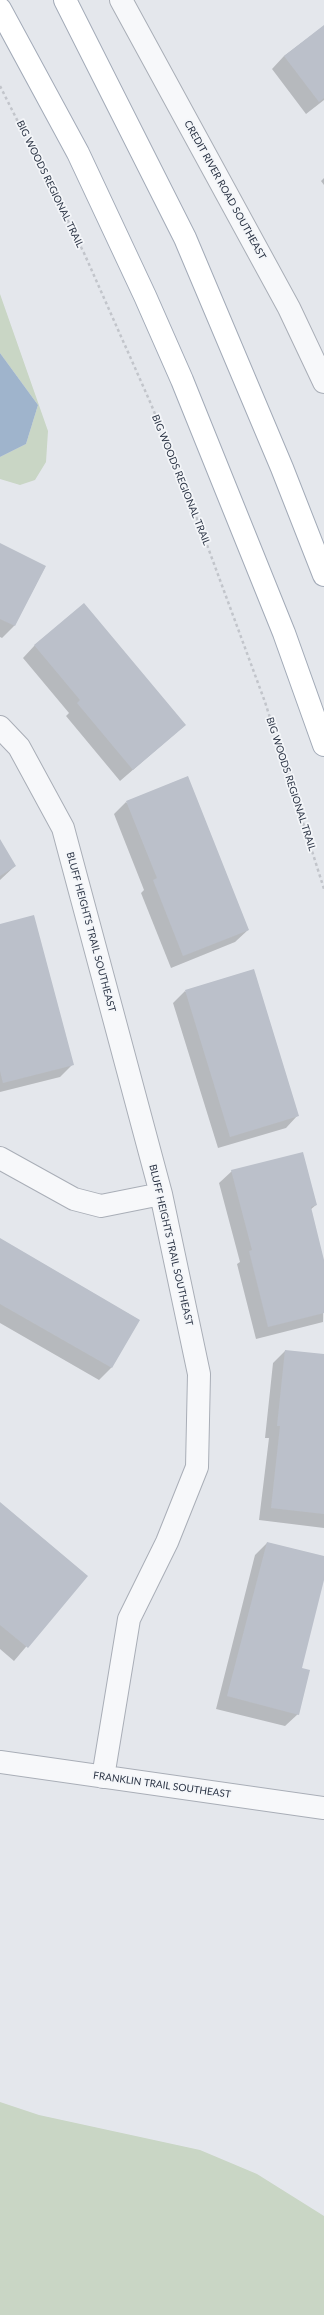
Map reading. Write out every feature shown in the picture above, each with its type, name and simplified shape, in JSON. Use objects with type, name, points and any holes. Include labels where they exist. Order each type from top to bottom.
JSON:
[{"type":"main road","points":[[65,0],[185,238],[282,468],[324,575]]},
{"type":"main road","points":[[0,9],[78,153],[145,296],[182,380],[284,633],[324,745]]},
{"type":"street","name":"CREDIT RIVER ROAD SOUTHEAST","points":[[121,0],[289,308],[324,382]]},
{"type":"street","name":"BLUFF HEIGHTS TRAIL SOUTHEAST","points":[[0,727],[19,747],[63,828],[161,1194],[199,1374],[197,1467],[167,1542],[129,1619],[103,1777]]},
{"type":"street","points":[[0,1158],[74,1199],[101,1206],[161,1194]]},
{"type":"street","name":"FRANKLIN TRAIL SOUTHEAST","points":[[0,1762],[324,1808]]},
{"type":"path","name":"BIG WOODS REGIONAL TRAIL","points":[[0,86],[84,253],[151,404],[203,534],[265,702],[324,889]]},
{"type":"green space","points":[[0,294],[48,431],[46,462],[35,480],[20,485],[0,479],[0,457],[26,444],[38,405],[0,353]]},
{"type":"green space","points":[[0,2102],[39,2115],[200,2150],[257,2174],[324,2216],[324,2315],[0,2315]]},
{"type":"water","points":[[0,353],[38,405],[26,444],[0,457]]},
{"type":"building","points":[[324,25],[324,98],[319,102],[284,56]]},
{"type":"building","points":[[0,543],[46,566],[15,626],[0,619]]},
{"type":"building","points":[[84,603],[186,725],[133,770],[77,703],[80,700],[34,645]]},
{"type":"building","points":[[188,776],[249,930],[183,956],[153,880],[157,878],[126,801]]},
{"type":"building","points":[[0,839],[16,866],[0,876]]},
{"type":"building","points":[[34,915],[74,1065],[3,1083],[0,1071],[0,924]]},
{"type":"building","points":[[254,969],[299,1116],[230,1137],[185,990]]},
{"type":"building","points":[[303,1152],[317,1205],[311,1207],[324,1260],[324,1313],[268,1327],[249,1251],[252,1250],[231,1170]]},
{"type":"building","points":[[0,1238],[140,1320],[112,1368],[0,1304]]},
{"type":"building","points":[[285,1350],[324,1354],[324,1514],[271,1508],[280,1426],[277,1426]]},
{"type":"building","points":[[0,1502],[88,1576],[28,1648],[0,1625]]},
{"type":"building","points":[[267,1542],[324,1556],[324,1580],[302,1668],[310,1670],[299,1715],[227,1696]]}]
